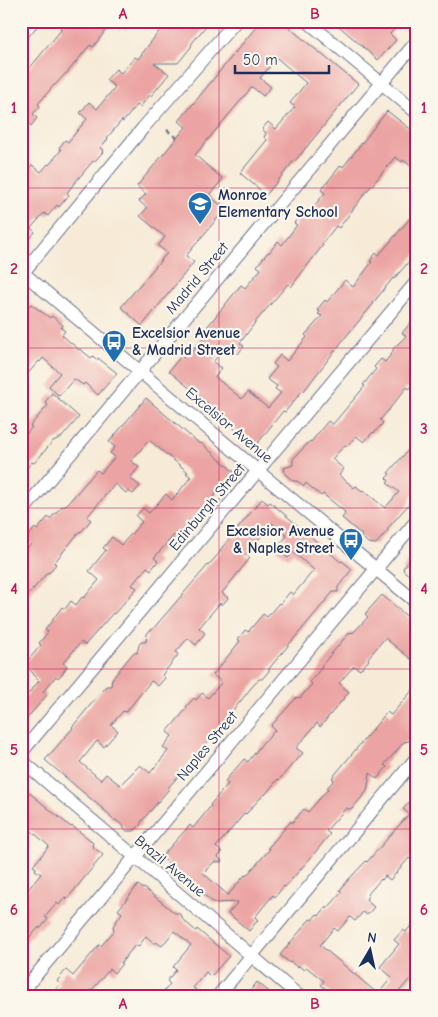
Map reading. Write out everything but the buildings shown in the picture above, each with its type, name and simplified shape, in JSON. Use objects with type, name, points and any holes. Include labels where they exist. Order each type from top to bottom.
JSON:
[{"type":"street","points":[[21,35],[33,21]]},
{"type":"street","points":[[22,272],[236,21]]},
{"type":"street","points":[[307,21],[417,113]]},
{"type":"street","name":"Madrid Street","points":[[21,513],[417,41]]},
{"type":"street","name":"Excelsior Avenue","points":[[22,272],[417,603]]},
{"type":"street","name":"Edinburgh Street","points":[[21,753],[417,281]]},
{"type":"street","name":"Naples Street","points":[[21,993],[417,520]]},
{"type":"street","points":[[218,996],[417,758]]},
{"type":"street","name":"Brazil Avenue","points":[[21,760],[299,996]]},
{"type":"path","points":[[167,130],[177,138]]},
{"type":"place","name":"Monroe Elementary School","points":[[200,225]]},
{"type":"place","name":"Excelsior Avenue & Madrid Street","points":[[114,363]]},
{"type":"place","name":"Excelsior Avenue & Naples Street","points":[[351,561]]}]
